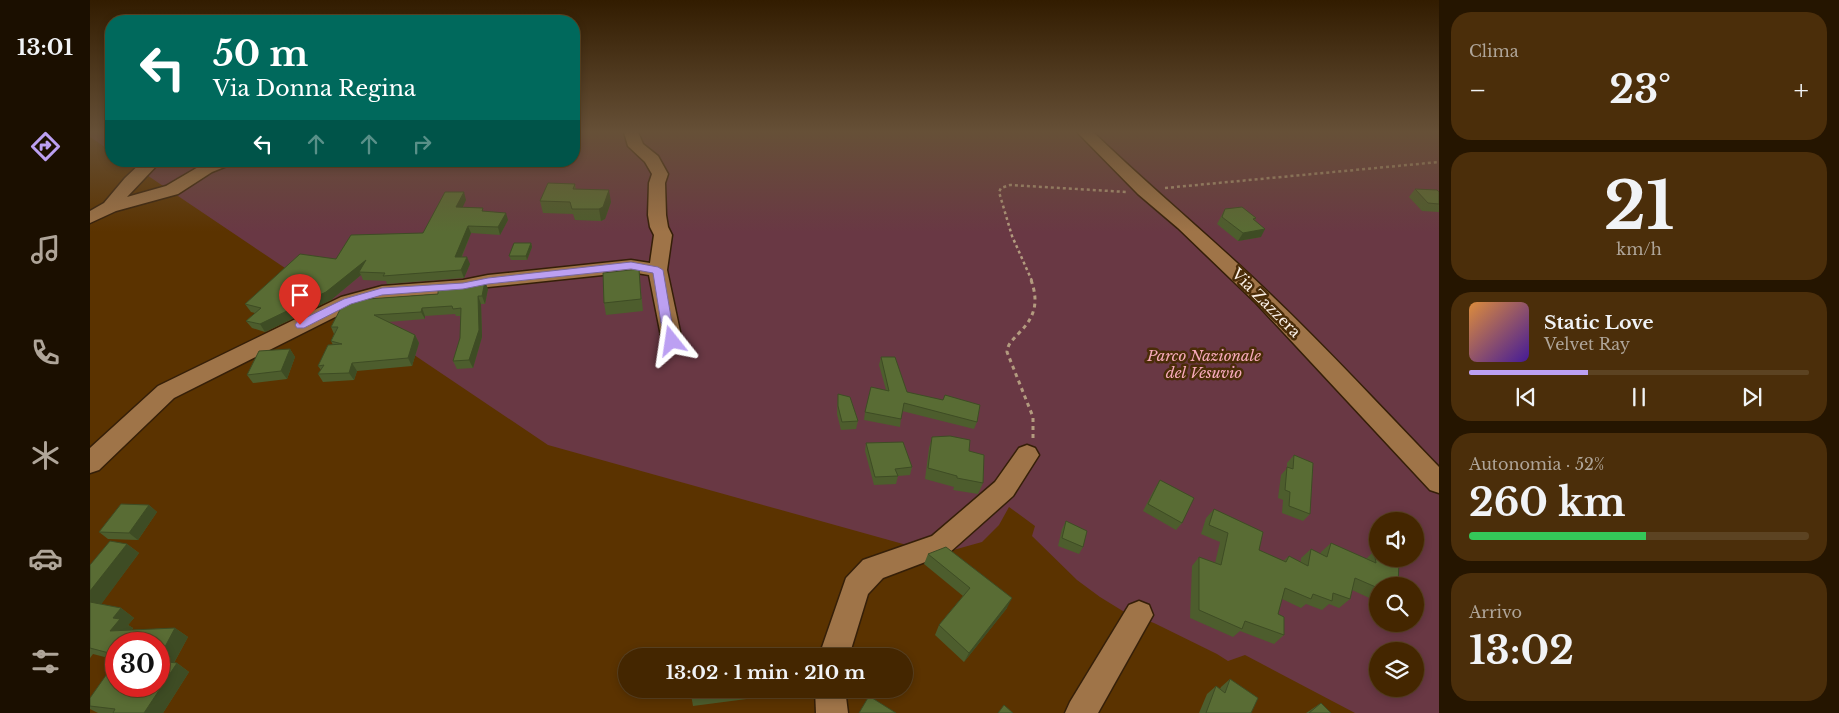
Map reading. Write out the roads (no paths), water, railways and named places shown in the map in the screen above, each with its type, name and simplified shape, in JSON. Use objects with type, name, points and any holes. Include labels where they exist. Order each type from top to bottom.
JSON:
[{"type":"street","points":[[655,165],[660,174],[657,183],[657,215],[659,227],[664,236],[658,270],[672,341]]},
{"type":"street","name":"Via Zazzera","points":[[1118,165],[1263,298],[1439,482]]},
{"type":"street","points":[[110,207],[147,167]]},
{"type":"street","points":[[90,218],[110,207],[172,190],[211,167]]},
{"type":"street","points":[[90,464],[166,392],[348,302],[368,295],[631,266],[658,270]]},
{"type":"street","points":[[837,648],[856,587],[873,569],[940,545],[1004,489],[1027,455]]},
{"type":"street","points":[[1081,713],[1139,615]]},
{"type":"street","points":[[831,698],[832,713]]},
{"type":"park label","name":"Parco Nazionale del Vesuvio","points":[[1204,364]]}]
